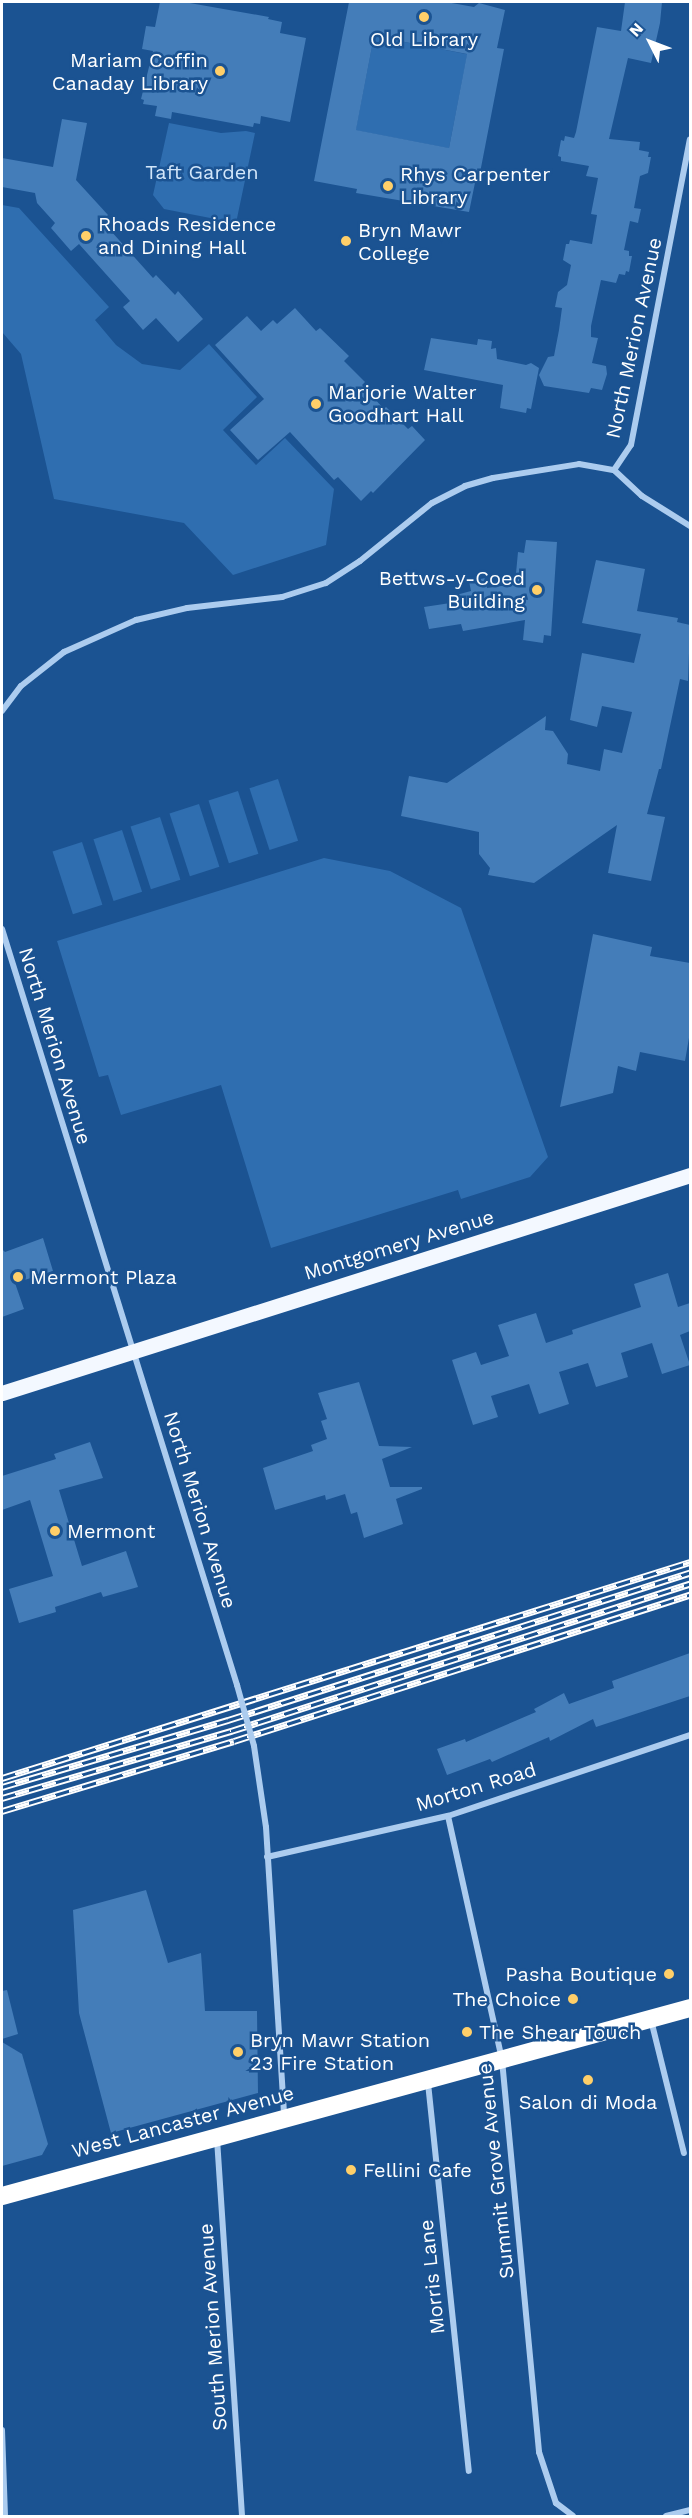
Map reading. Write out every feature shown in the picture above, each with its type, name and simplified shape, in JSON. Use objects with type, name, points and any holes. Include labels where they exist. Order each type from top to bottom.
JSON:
[{"type":"highway","name":"West Lancaster Avenue","points":[[2,2196],[217,2135],[690,2008]]},
{"type":"main road","name":"Montgomery Avenue","points":[[2,1393],[684,1177]]},
{"type":"street","name":"North Merion Avenue","points":[[614,470],[631,445],[690,140]]},
{"type":"street","points":[[2,711],[42,668],[64,652],[117,628],[187,608],[282,597],[326,583],[360,561],[432,503],[465,486],[579,464],[614,470],[642,496],[690,526]]},
{"type":"street","name":"North Merion Avenue","points":[[2,929],[254,1746],[266,1827],[284,2117]]},
{"type":"street","name":"Morton Road","points":[[267,1857],[448,1816],[690,1735]]},
{"type":"street","name":"Summit Grove Avenue","points":[[448,1816],[502,2060],[539,2452],[556,2503],[573,2517]]},
{"type":"street","points":[[651,2019],[684,2153]]},
{"type":"street","name":"Morris Lane","points":[[428,2079],[469,2471]]},
{"type":"street","name":"South Merion Avenue","points":[[217,2135],[242,2517]]},
{"type":"street","points":[[2,2430],[5,2517]]},
{"type":"street","points":[[666,2517],[690,2510]]},
{"type":"green space","points":[[374,36],[467,54],[449,148],[356,130]]},
{"type":"green space","name":"Taft Garden","points":[[169,123],[221,133],[246,131],[255,133],[236,223],[164,209],[153,195]]},
{"type":"green space","points":[[2,205],[19,208],[109,307],[95,320],[116,345],[142,364],[180,370],[209,344],[257,397],[223,430],[256,465],[285,438],[334,489],[326,545],[233,575],[184,523],[54,499],[21,354],[2,332]]},
{"type":"green space","points":[[278,779],[298,841],[270,850],[249,788]]},
{"type":"green space","points":[[238,791],[258,854],[229,863],[209,801]]},
{"type":"green space","points":[[199,804],[219,867],[190,876],[170,814]]},
{"type":"green space","points":[[160,817],[180,880],[151,889],[131,827]]},
{"type":"green space","points":[[122,830],[142,892],[114,901],[93,839]]},
{"type":"green space","points":[[82,842],[102,905],[73,914],[53,852]]},
{"type":"green space","points":[[324,858],[390,871],[461,908],[548,1157],[530,1177],[461,1199],[458,1190],[271,1248],[221,1085],[121,1115],[108,1075],[99,1077],[57,941]]},
{"type":"building","points":[[160,2],[184,2],[269,17],[268,19],[282,22],[280,33],[306,38],[290,122],[261,116],[260,124],[254,123],[253,127],[172,112],[171,119],[155,116],[157,106],[143,104],[144,100],[141,99],[153,51],[142,49],[146,26],[155,27]]},
{"type":"building","points":[[349,2],[446,2],[474,7],[479,3],[505,10],[497,48],[504,49],[479,178],[476,178],[469,212],[356,193],[357,189],[314,181]],"holes":[[[374,36],[467,54],[449,148],[356,130]]]},
{"type":"building","points":[[625,2],[662,2],[660,23],[651,63],[628,58],[609,139],[640,142],[639,150],[649,152],[648,157],[651,157],[648,173],[640,176],[634,208],[641,209],[638,223],[630,221],[624,250],[629,251],[629,256],[632,256],[629,272],[626,271],[625,275],[619,274],[616,283],[601,280],[591,326],[591,337],[598,338],[592,363],[606,366],[607,374],[602,390],[591,388],[589,393],[544,386],[539,375],[548,357],[554,356],[562,308],[555,307],[558,292],[567,285],[571,265],[563,260],[566,244],[569,244],[570,240],[592,244],[597,215],[591,214],[598,178],[586,176],[589,166],[561,161],[561,157],[558,156],[561,140],[564,141],[565,136],[574,138],[576,132],[597,27],[621,31]]},
{"type":"building","name":"Rhoads Residence and Dining Hall","points":[[62,119],[87,123],[76,180],[108,215],[102,221],[153,278],[156,275],[175,295],[178,291],[203,319],[178,342],[156,318],[143,330],[123,307],[130,301],[79,244],[71,251],[51,228],[55,223],[37,203],[35,193],[2,187],[2,158],[53,167]]},
{"type":"building","name":"Marjorie Walter Goodhart Hall","points":[[295,308],[316,331],[320,328],[349,356],[344,361],[365,382],[362,385],[384,409],[386,407],[408,429],[412,426],[425,440],[373,493],[371,491],[361,501],[338,477],[334,480],[290,432],[258,460],[230,430],[264,399],[215,345],[247,316],[261,331],[273,320],[277,324]]},
{"type":"building","points":[[431,338],[477,345],[478,339],[492,341],[491,349],[496,348],[497,359],[526,365],[531,363],[539,368],[531,409],[527,408],[526,413],[500,408],[503,385],[424,370]]},
{"type":"building","name":"Bettws-y-Coed Building","points":[[526,540],[557,542],[551,636],[544,635],[543,643],[523,640],[525,620],[463,631],[461,624],[429,629],[424,607],[457,602],[456,595],[471,591],[469,581],[486,578],[487,588],[515,584],[518,552],[524,553]]},
{"type":"building","points":[[596,560],[645,569],[637,611],[678,618],[677,622],[690,625],[688,681],[680,679],[661,769],[659,769],[647,814],[665,817],[651,881],[608,873],[617,825],[534,883],[488,875],[490,868],[479,854],[479,832],[401,816],[409,776],[447,783],[546,716],[545,730],[553,731],[568,754],[567,764],[600,771],[604,749],[622,753],[632,712],[602,706],[597,727],[570,720],[582,653],[634,663],[641,634],[582,623]]},
{"type":"building","points":[[593,934],[652,947],[650,956],[690,963],[690,1032],[685,1061],[640,1052],[636,1071],[618,1066],[613,1093],[560,1107]]},
{"type":"building","name":"Mermont Plaza","points":[[43,1238],[53,1271],[15,1283],[24,1309],[2,1317],[2,1249],[5,1252]]},
{"type":"building","points":[[668,1273],[678,1307],[690,1303],[690,1331],[680,1335],[690,1365],[662,1374],[652,1343],[621,1353],[628,1377],[596,1387],[588,1363],[559,1372],[569,1404],[539,1414],[529,1384],[491,1396],[498,1417],[473,1425],[452,1360],[476,1352],[481,1365],[509,1356],[498,1325],[536,1313],[546,1343],[573,1334],[572,1330],[641,1307],[634,1284]]},
{"type":"building","points":[[359,1382],[379,1446],[412,1447],[382,1459],[390,1487],[422,1487],[422,1489],[396,1499],[403,1524],[364,1538],[357,1512],[351,1514],[345,1494],[326,1500],[325,1495],[275,1510],[263,1468],[313,1451],[311,1445],[327,1439],[321,1421],[327,1419],[318,1393]]},
{"type":"building","name":"Mermont","points":[[90,1442],[103,1478],[59,1490],[82,1566],[126,1551],[138,1587],[103,1597],[101,1592],[55,1607],[56,1612],[19,1623],[9,1589],[53,1576],[30,1500],[2,1510],[2,1476],[56,1459],[54,1454]]},
{"type":"building","points":[[690,1653],[690,1696],[596,1727],[593,1719],[550,1741],[549,1737],[492,1762],[490,1759],[447,1775],[437,1749],[465,1739],[466,1742],[536,1712],[534,1709],[564,1693],[569,1704],[614,1688],[612,1681]]},
{"type":"building","points":[[146,1890],[168,1963],[201,1953],[205,2011],[257,2011],[258,2093],[111,2133],[79,2013],[73,1910]]},
{"type":"building","points":[[7,1990],[18,2034],[2,2039],[2,1991]]},
{"type":"building","points":[[2,2042],[22,2054],[48,2144],[42,2155],[2,2166]]},
{"type":"railway","points":[[2,1778],[690,1562]]},
{"type":"railway","points":[[2,1787],[228,1720],[690,1573]]},
{"type":"railway","points":[[2,1798],[231,1731],[690,1584]]},
{"type":"railway","points":[[2,1811],[234,1741],[690,1595]]},
{"type":"place","name":"Old Library","points":[[424,17]]},
{"type":"place","name":"Mariam Coffin Canaday Library","points":[[220,71]]},
{"type":"place","name":"Rhys Carpenter Library","points":[[388,186]]},
{"type":"place","name":"Rhoads Residence and Dining Hall","points":[[86,236]]},
{"type":"place","name":"Bryn Mawr College","points":[[346,241]]},
{"type":"place","name":"Marjorie Walter Goodhart Hall","points":[[316,404]]},
{"type":"place","name":"Bettws-y-Coed Building","points":[[537,590]]},
{"type":"place","name":"Mermont Plaza","points":[[18,1277]]},
{"type":"place","name":"Mermont","points":[[55,1531]]},
{"type":"place","name":"Pasha Boutique","points":[[669,1974]]},
{"type":"place","name":"The Choice","points":[[573,1999]]},
{"type":"place","name":"The Shear Touch","points":[[467,2032]]},
{"type":"place","name":"Bryn Mawr Station 23 Fire Station","points":[[238,2052]]},
{"type":"place","name":"Salon di Moda","points":[[588,2080]]},
{"type":"place","name":"Fellini Cafe","points":[[351,2170]]}]
